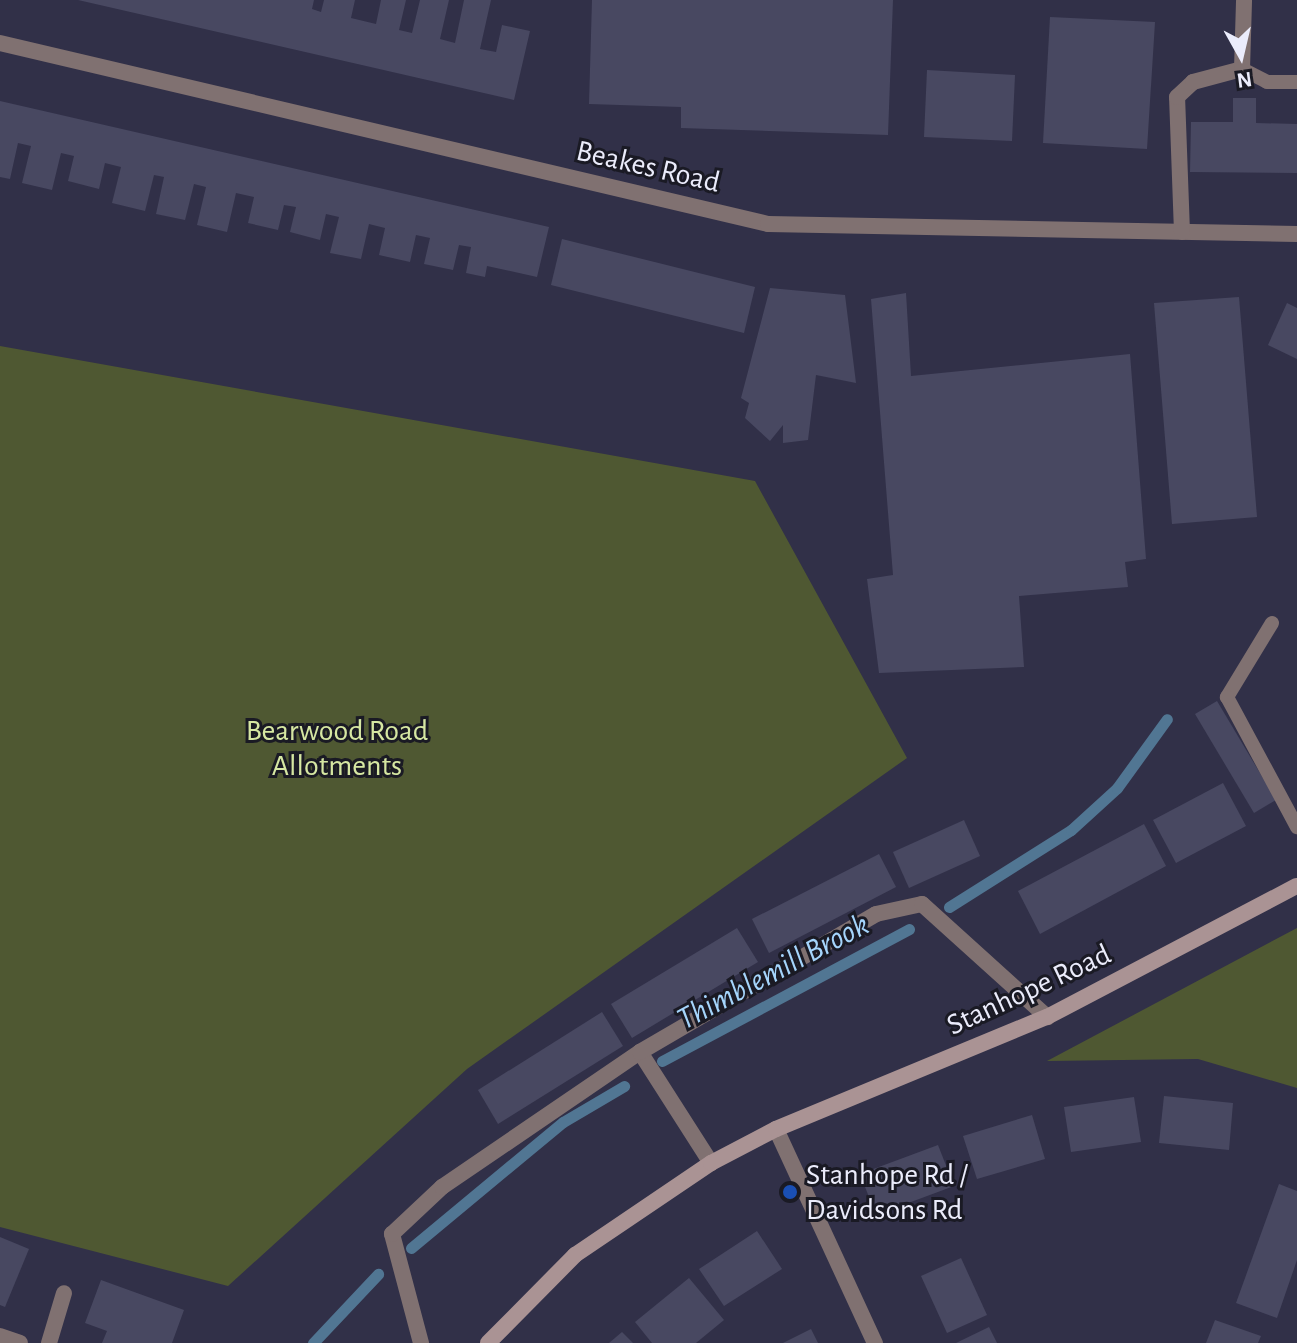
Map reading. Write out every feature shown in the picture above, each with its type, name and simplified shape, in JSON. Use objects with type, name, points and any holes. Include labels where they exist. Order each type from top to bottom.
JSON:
[{"type":"street","points":[[1182,232],[1177,97],[1193,82],[1242,69],[1244,0]]},
{"type":"street","name":"Beakes Road","points":[[0,43],[768,224],[1297,234]]},
{"type":"street","name":"Stanhope Road","points":[[488,1343],[575,1255],[711,1163],[776,1129],[1047,1017],[1297,886]]},
{"type":"street","points":[[421,1343],[392,1234],[442,1187],[640,1052],[876,914],[922,904],[1047,1017]]},
{"type":"street","points":[[640,1052],[711,1163]]},
{"type":"street","points":[[776,1129],[875,1343]]},
{"type":"street","points":[[49,1343],[64,1293]]},
{"type":"street","points":[[0,1336],[20,1343]]},
{"type":"lane","points":[[1242,69],[1267,82],[1297,82]]},
{"type":"lane","points":[[1272,623],[1227,697],[1297,827]]},
{"type":"green space","name":"Bearwood Road Allotments","points":[[0,346],[755,481],[907,758],[467,1069],[228,1286],[0,1227]]},
{"type":"green space","points":[[1297,928],[1297,1088],[1198,1059],[1047,1061]]},
{"type":"building","points":[[78,0],[314,0],[312,9],[321,12],[324,0],[355,0],[351,18],[376,24],[381,0],[406,0],[399,30],[412,33],[420,0],[449,0],[440,39],[455,43],[464,0],[491,0],[480,49],[496,52],[502,25],[530,31],[514,100]]},
{"type":"building","points":[[592,0],[893,0],[888,135],[681,128],[681,107],[589,104]]},
{"type":"building","points":[[1050,17],[1155,22],[1147,149],[1043,143]]},
{"type":"building","points":[[927,70],[1015,75],[1012,141],[924,137]]},
{"type":"building","points":[[1233,98],[1256,98],[1256,123],[1297,124],[1297,173],[1190,172],[1191,122],[1233,122]]},
{"type":"building","points":[[0,101],[549,227],[537,277],[487,266],[485,277],[466,273],[471,247],[459,245],[453,270],[424,264],[430,238],[416,235],[410,262],[379,255],[385,228],[369,224],[361,259],[330,253],[339,217],[326,214],[320,240],[290,232],[296,207],[284,205],[278,230],[248,223],[254,197],[236,193],[227,232],[197,225],[206,187],[194,184],[185,220],[156,214],[164,177],[154,175],[145,211],[112,203],[121,167],[105,163],[99,189],[68,181],[74,156],[61,153],[52,190],[22,183],[31,146],[18,143],[10,179],[0,177]]},
{"type":"building","points":[[562,239],[755,287],[744,333],[551,285]]},
{"type":"building","points":[[770,288],[845,295],[856,383],[816,375],[808,440],[783,443],[783,425],[770,441],[745,418],[749,403],[741,398]]},
{"type":"building","points":[[906,293],[911,376],[1130,354],[1146,559],[1125,562],[1128,587],[1019,596],[1024,667],[879,673],[867,579],[893,575],[871,299]]},
{"type":"building","points":[[1239,297],[1257,517],[1172,524],[1154,303]]},
{"type":"building","points":[[1287,303],[1297,308],[1297,359],[1268,345]]},
{"type":"building","points":[[1217,701],[1276,800],[1254,813],[1195,714]]},
{"type":"building","points":[[1223,783],[1246,826],[1176,863],[1153,820]]},
{"type":"building","points":[[964,820],[980,856],[909,888],[893,852]]},
{"type":"building","points":[[1144,824],[1166,866],[1040,934],[1018,891]]},
{"type":"building","points":[[879,854],[896,887],[769,953],[752,919]]},
{"type":"building","points":[[737,928],[758,962],[632,1038],[611,1004]]},
{"type":"building","points":[[602,1012],[623,1046],[498,1124],[478,1090]]},
{"type":"building","points":[[1164,1096],[1233,1103],[1229,1150],[1159,1143]]},
{"type":"building","points":[[1134,1097],[1141,1142],[1071,1152],[1064,1107]]},
{"type":"building","points":[[1032,1115],[1045,1159],[977,1179],[963,1136]]},
{"type":"building","points":[[938,1145],[954,1186],[876,1215],[860,1174]]},
{"type":"building","points":[[1279,1184],[1297,1191],[1297,1260],[1277,1318],[1236,1303]]},
{"type":"building","points":[[757,1231],[782,1269],[724,1306],[699,1269]]},
{"type":"building","points":[[0,1237],[29,1249],[5,1307],[0,1305]]},
{"type":"building","points":[[961,1258],[987,1315],[947,1333],[921,1276]]},
{"type":"building","points":[[689,1278],[724,1320],[696,1343],[652,1343],[635,1322]]},
{"type":"building","points":[[101,1280],[184,1310],[172,1343],[102,1343],[107,1331],[85,1323]]},
{"type":"building","points":[[1215,1320],[1261,1336],[1258,1343],[1206,1343]]},
{"type":"building","points":[[989,1327],[997,1343],[956,1343]]},
{"type":"building","points":[[811,1329],[818,1343],[783,1343]]},
{"type":"building","points":[[622,1332],[633,1343],[609,1343]]},
{"type":"waterway","name":"Thimblemill Brook","points":[[949,907],[1071,830],[1117,788],[1167,719]]},
{"type":"waterway","name":"Thimblemill Brook","points":[[662,1061],[909,929]]},
{"type":"waterway","name":"Thimblemill Brook","points":[[411,1248],[563,1122],[624,1086]]},
{"type":"waterway","name":"Thimblemill Brook","points":[[313,1343],[378,1274]]},
{"type":"place","name":"Stanhope Rd / Davidsons Rd","points":[[790,1192]]}]
